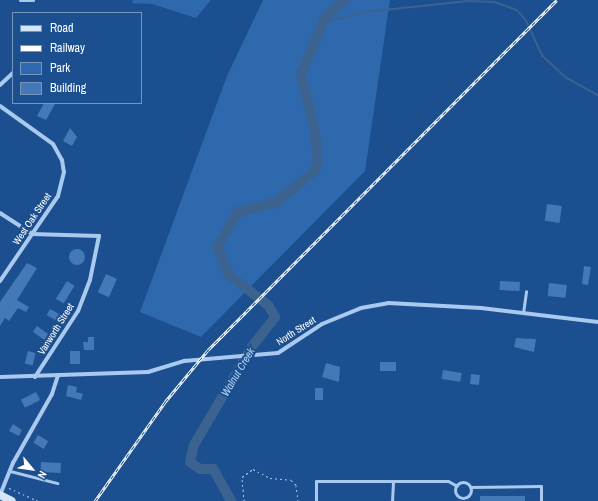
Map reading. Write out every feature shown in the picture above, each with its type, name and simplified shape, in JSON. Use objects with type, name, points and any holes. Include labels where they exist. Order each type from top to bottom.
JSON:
[{"type":"main road","points":[[0,495],[12,501]]},
{"type":"street","points":[[0,85],[12,74]]},
{"type":"street","name":"West Oak Street","points":[[0,106],[53,144],[62,160],[62,184],[58,196],[0,281]]},
{"type":"street","points":[[0,213],[32,234]]},
{"type":"street","name":"Vanworth Street","points":[[32,234],[99,236],[90,280],[78,311],[35,377]]},
{"type":"street","name":"North Street","points":[[0,377],[148,372],[184,361],[267,354],[285,349],[322,324],[361,308],[388,302],[523,313],[598,322]]},
{"type":"street","points":[[0,495],[10,471],[52,394],[58,376]]},
{"type":"lane","points":[[20,0],[33,0]]},
{"type":"lane","points":[[523,313],[526,291]]},
{"type":"lane","points":[[10,471],[57,483]]},
{"type":"lane","points":[[392,501],[393,481]]},
{"type":"lane","points":[[316,501],[316,482],[448,481],[457,486]]},
{"type":"lane","points":[[457,486],[463,482],[470,487],[541,486],[541,501]]},
{"type":"lane","points":[[457,486],[457,494],[466,499],[470,487]]},
{"type":"path","points":[[244,501],[242,477],[253,469],[270,478],[291,480],[296,485],[298,501]]},
{"type":"path","points":[[4,486],[38,501]]},
{"type":"green space","points":[[133,0],[211,0],[196,18],[152,4],[132,3]]},
{"type":"green space","points":[[263,0],[390,0],[365,171],[201,337],[140,312],[227,76]]},
{"type":"building","points":[[43,104],[55,104],[46,120],[37,116]]},
{"type":"building","points":[[70,128],[77,137],[72,146],[63,141]]},
{"type":"building","points":[[547,204],[562,206],[559,223],[545,221]]},
{"type":"building","points":[[74,249],[80,249],[85,254],[83,263],[80,265],[74,265],[69,260],[69,254]]},
{"type":"building","points":[[27,263],[37,268],[17,300],[29,307],[26,312],[18,308],[9,321],[5,318],[0,326],[0,302]]},
{"type":"building","points":[[584,266],[591,267],[588,285],[582,284]]},
{"type":"building","points":[[106,274],[117,279],[109,297],[98,292]]},
{"type":"building","points":[[67,281],[75,286],[64,304],[56,299]]},
{"type":"building","points":[[500,281],[520,282],[520,291],[500,290]]},
{"type":"building","points":[[549,283],[567,285],[566,298],[548,296]]},
{"type":"building","points":[[50,309],[61,315],[58,321],[47,315]]},
{"type":"building","points":[[37,326],[48,334],[44,340],[33,332]]},
{"type":"building","points":[[88,337],[94,337],[94,350],[84,350],[83,342],[88,342]]},
{"type":"building","points":[[516,338],[536,339],[534,352],[514,347]]},
{"type":"building","points":[[28,351],[36,353],[33,366],[25,364]]},
{"type":"building","points":[[70,351],[80,351],[80,364],[70,364]]},
{"type":"building","points":[[380,362],[396,362],[396,371],[380,371]]},
{"type":"building","points":[[326,363],[340,367],[339,382],[322,377]]},
{"type":"building","points":[[443,370],[462,373],[460,382],[442,379]]},
{"type":"building","points":[[471,374],[480,375],[479,385],[470,384]]},
{"type":"building","points":[[68,385],[77,387],[76,392],[83,394],[81,400],[66,396]]},
{"type":"building","points":[[315,388],[323,388],[323,400],[315,400]]},
{"type":"building","points":[[36,392],[40,400],[25,408],[21,400]]},
{"type":"building","points":[[13,424],[22,430],[19,436],[9,431]]},
{"type":"building","points":[[38,435],[48,441],[44,449],[33,443]]},
{"type":"building","points":[[41,462],[61,463],[60,473],[40,472]]},
{"type":"building","points":[[480,496],[525,496],[525,501],[480,501]]},
{"type":"waterway","name":"Walnut Creek","points":[[231,501],[213,469],[200,469],[190,462],[194,445],[251,348],[275,317],[269,306],[229,275],[217,247],[238,212],[275,203],[315,171],[318,158],[314,127],[301,74],[326,16],[345,0]]},
{"type":"waterway","points":[[322,23],[366,12],[467,1],[495,2],[517,10],[526,20],[543,56],[567,78],[598,95]]},
{"type":"railway","points":[[95,501],[165,402],[208,350],[557,0]]}]
